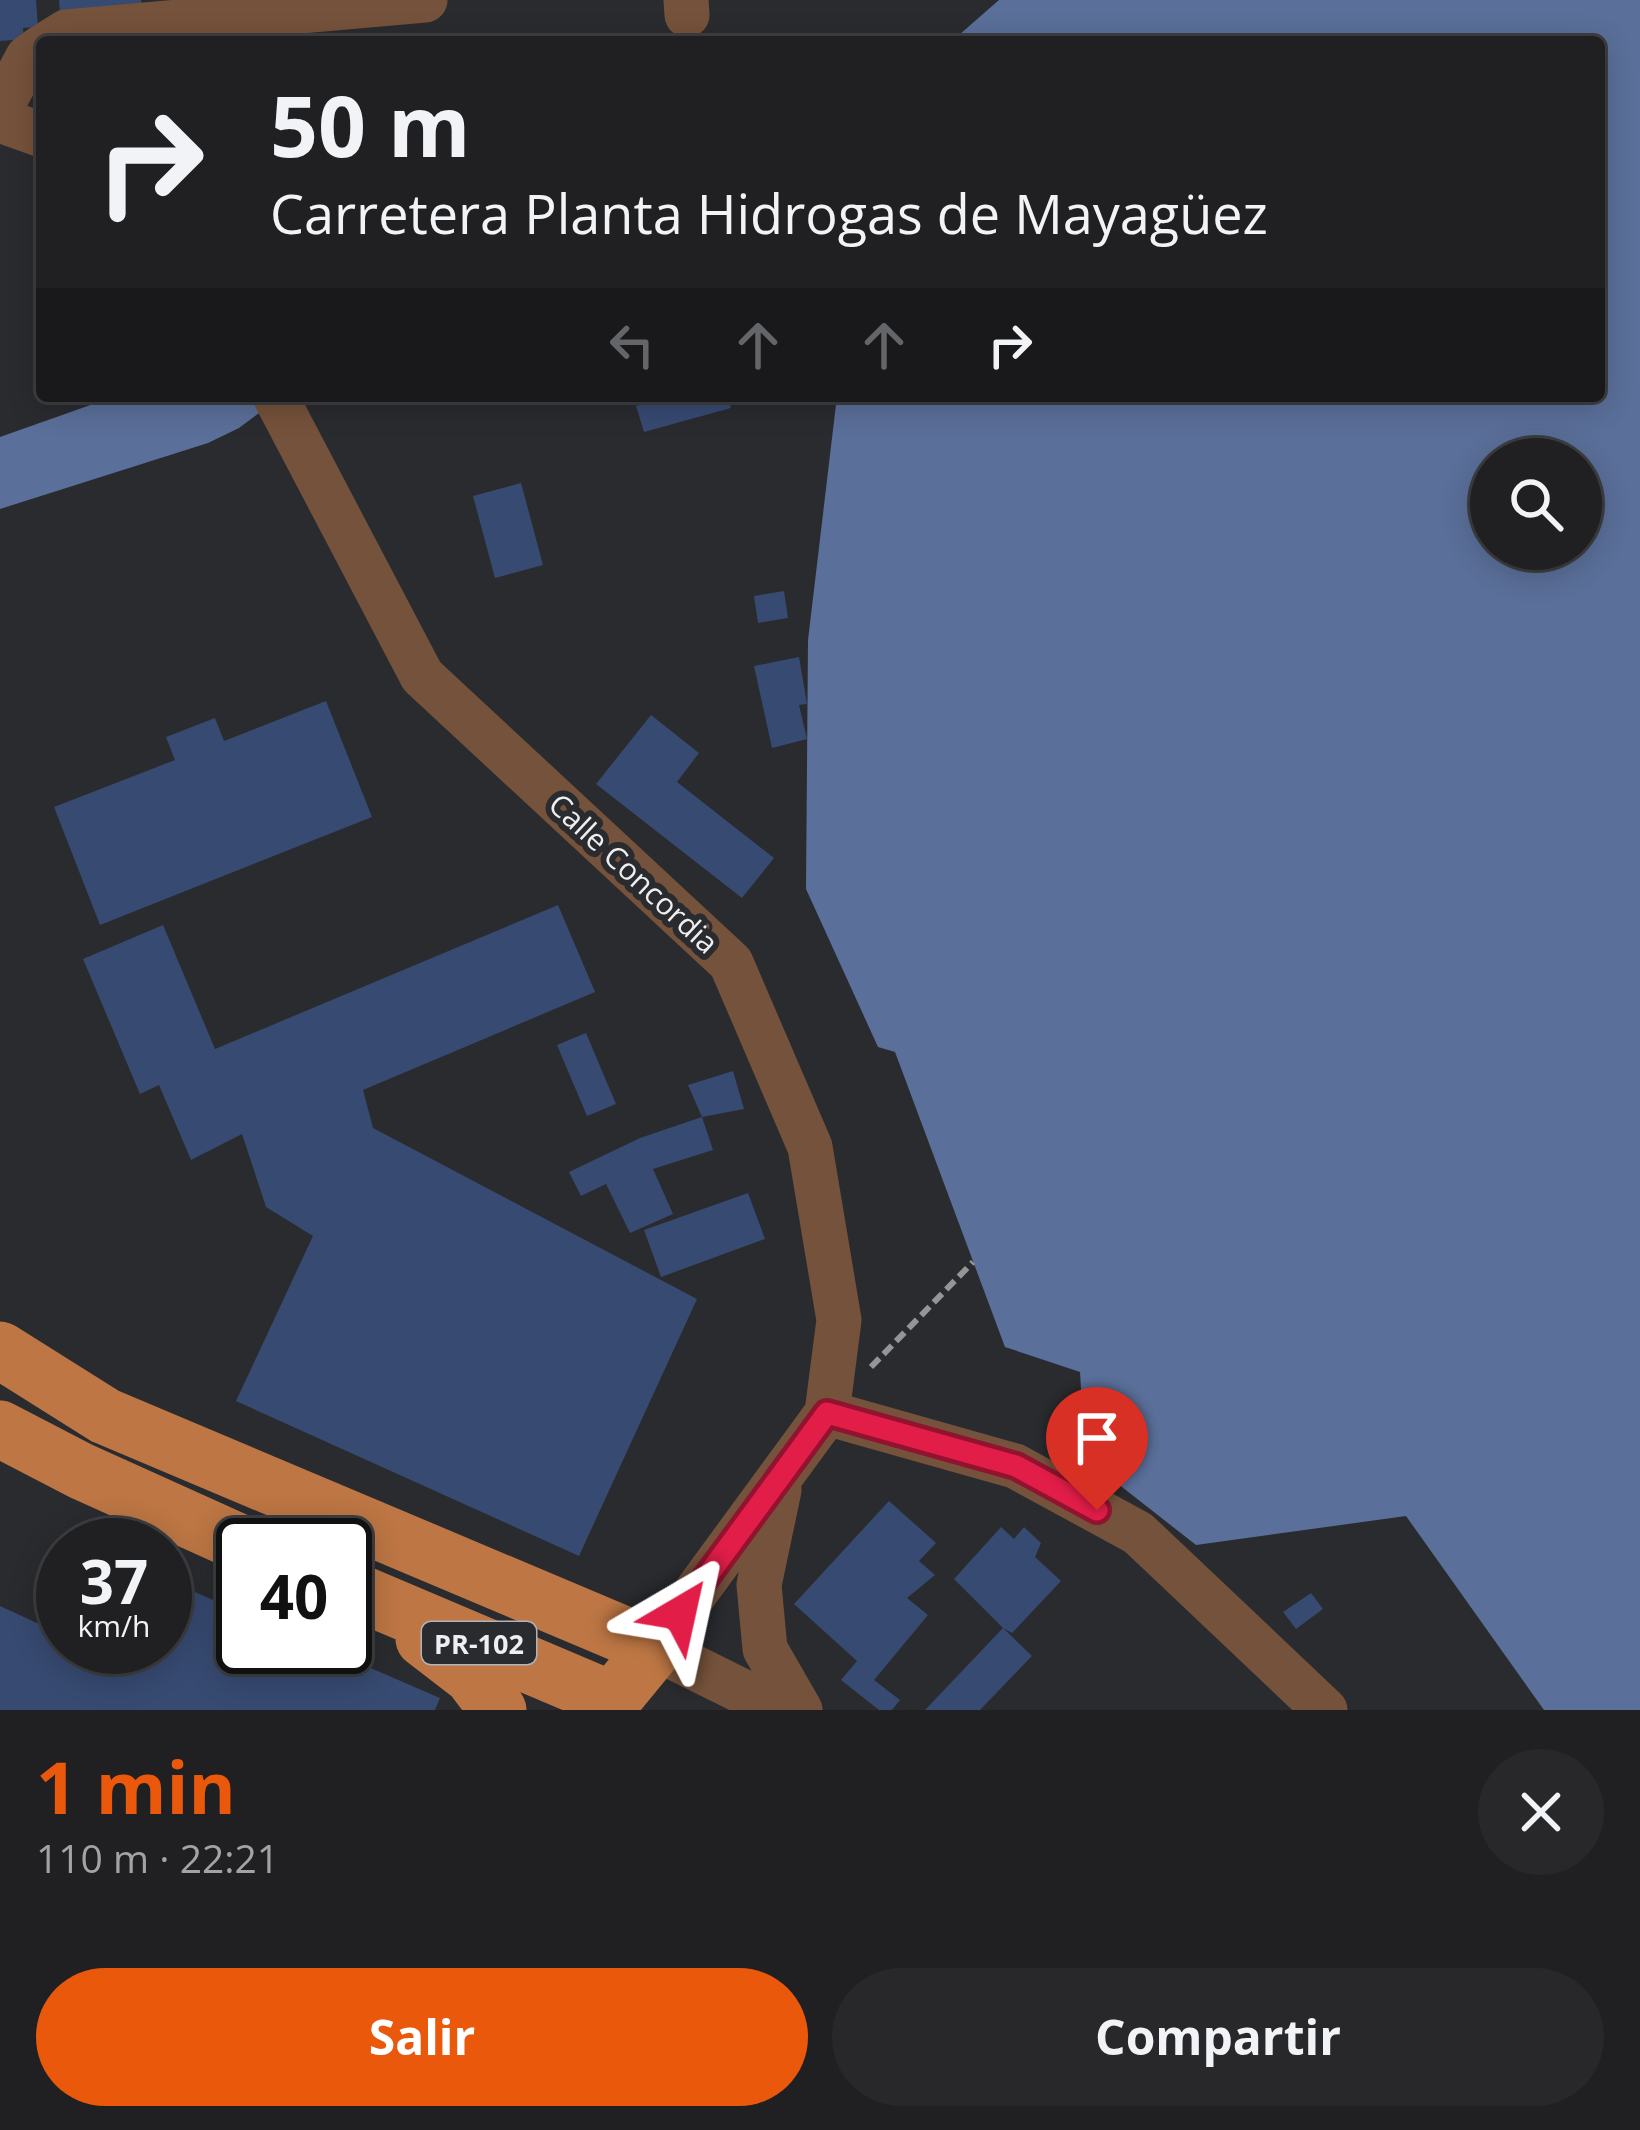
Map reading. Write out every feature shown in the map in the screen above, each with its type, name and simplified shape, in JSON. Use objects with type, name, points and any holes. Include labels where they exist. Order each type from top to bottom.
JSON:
[{"type":"main road","name":"PR-102","points":[[0,1350],[105,1416],[655,1648],[615,1706],[372,1599]]},
{"type":"main road","points":[[81,1472],[105,1416]]},
{"type":"main road","points":[[0,1429],[81,1472],[216,1532]]},
{"type":"main road","points":[[372,1604],[472,1676],[498,1710]]},
{"type":"street","points":[[60,36],[425,0]]},
{"type":"street","points":[[0,109],[28,57],[36,51]]},
{"type":"street","points":[[0,120],[36,133]]},
{"type":"street","name":"Calle Concordia","points":[[278,402],[422,676],[731,963],[810,1147],[838,1320],[827,1413],[655,1648]]},
{"type":"street","points":[[827,1413],[1016,1466],[1138,1533],[1325,1710]]},
{"type":"street","points":[[782,1474],[759,1585],[765,1649],[800,1710]]},
{"type":"street","points":[[655,1648],[780,1710]]},
{"type":"path","points":[[827,1413],[973,1262]]},
{"type":"water","points":[[999,0],[1640,0],[1640,1710],[1544,1710],[1406,1516],[1196,1545],[1085,1458],[1080,1372],[1005,1347],[895,1052],[878,1047],[806,889],[808,640],[836,402],[1605,402],[1605,36],[958,36]]},
{"type":"water","points":[[99,402],[274,402],[239,428],[208,443],[0,509],[0,437]]},
{"type":"building","points":[[0,0],[36,0],[38,27],[23,28],[24,39],[0,41]]},
{"type":"building","points":[[59,0],[141,0],[142,7],[60,15]]},
{"type":"building","points":[[729,402],[731,408],[644,432],[636,406]]},
{"type":"building","points":[[521,483],[543,565],[495,578],[473,496]]},
{"type":"building","points":[[784,591],[788,618],[758,623],[754,596]]},
{"type":"building","points":[[799,657],[807,704],[799,705],[807,739],[772,748],[754,666]]},
{"type":"building","points":[[326,701],[372,817],[100,925],[54,807],[175,760],[166,737],[215,718],[224,741]]},
{"type":"building","points":[[651,715],[699,753],[677,782],[774,858],[742,898],[596,784]]},
{"type":"building","points":[[558,905],[595,992],[363,1090],[373,1128],[697,1299],[579,1556],[236,1401],[313,1236],[266,1207],[242,1134],[191,1160],[159,1085],[140,1094],[83,959],[163,925],[215,1049]]},
{"type":"building","points":[[586,1033],[616,1104],[587,1116],[557,1045]]},
{"type":"building","points":[[733,1071],[744,1109],[702,1117],[688,1085]]},
{"type":"building","points":[[702,1117],[713,1150],[653,1169],[673,1214],[630,1233],[606,1184],[581,1196],[569,1172],[640,1138]]},
{"type":"building","points":[[748,1193],[765,1239],[661,1277],[644,1230]]},
{"type":"building","points":[[889,1501],[936,1543],[919,1561],[935,1575],[907,1598],[928,1615],[874,1680],[900,1700],[892,1710],[879,1710],[841,1680],[857,1661],[794,1604]]},
{"type":"building","points":[[1001,1527],[1014,1539],[1024,1527],[1041,1543],[1035,1557],[1061,1581],[1012,1633],[954,1579]]},
{"type":"building","points":[[192,1591],[216,1601],[216,1674],[372,1674],[372,1669],[440,1698],[435,1710],[0,1710],[0,1606],[36,1623],[36,1674],[192,1674]]},
{"type":"building","points":[[1311,1593],[1323,1609],[1296,1629],[1283,1612]]},
{"type":"building","points":[[1003,1628],[1032,1656],[980,1710],[925,1710]]},
{"type":"route","points":[[680,1613],[827,1413],[1016,1466],[1097,1510]]}]
